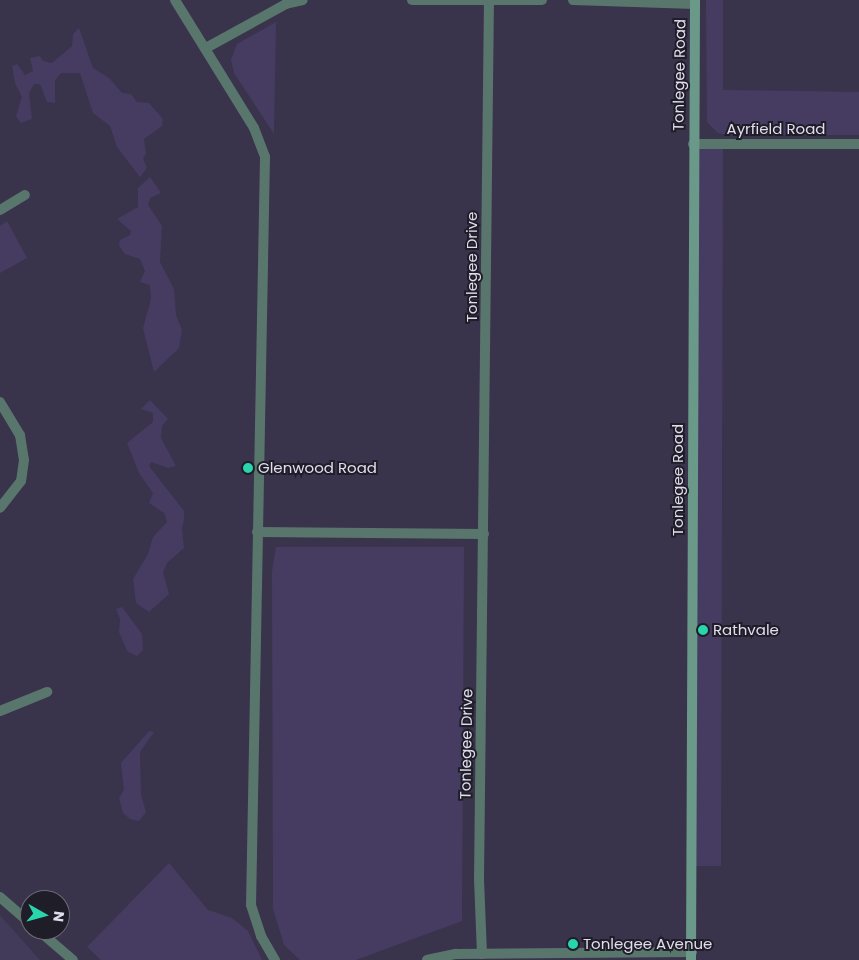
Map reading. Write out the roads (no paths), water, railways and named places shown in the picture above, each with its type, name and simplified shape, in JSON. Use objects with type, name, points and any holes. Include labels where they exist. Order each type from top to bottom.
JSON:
[{"type":"main road","name":"Tonlegee Road","points":[[692,956],[693,144],[695,2]]},
{"type":"street","points":[[175,0],[254,128],[265,157],[251,905],[261,936],[275,960]]},
{"type":"street","points":[[206,48],[286,4],[303,0]]},
{"type":"street","points":[[412,0],[542,0]]},
{"type":"street","points":[[573,0],[695,2]]},
{"type":"street","name":"Tonlegee Drive","points":[[482,954],[479,879],[489,1]]},
{"type":"street","name":"Ayrfield Road","points":[[693,144],[859,144]]},
{"type":"street","points":[[0,210],[25,195]]},
{"type":"street","points":[[0,402],[20,436],[24,460],[20,481],[0,508]]},
{"type":"street","points":[[257,532],[484,534]]},
{"type":"street","points":[[0,711],[47,692]]},
{"type":"street","points":[[0,897],[20,914]]},
{"type":"street","points":[[50,940],[73,960]]},
{"type":"street","points":[[428,960],[456,954],[692,956]]},
{"type":"place","name":"Glenwood Road","points":[[248,468]]},
{"type":"place","name":"Rathvale","points":[[703,630]]},
{"type":"place","name":"Tonlegee Avenue","points":[[573,944]]}]
